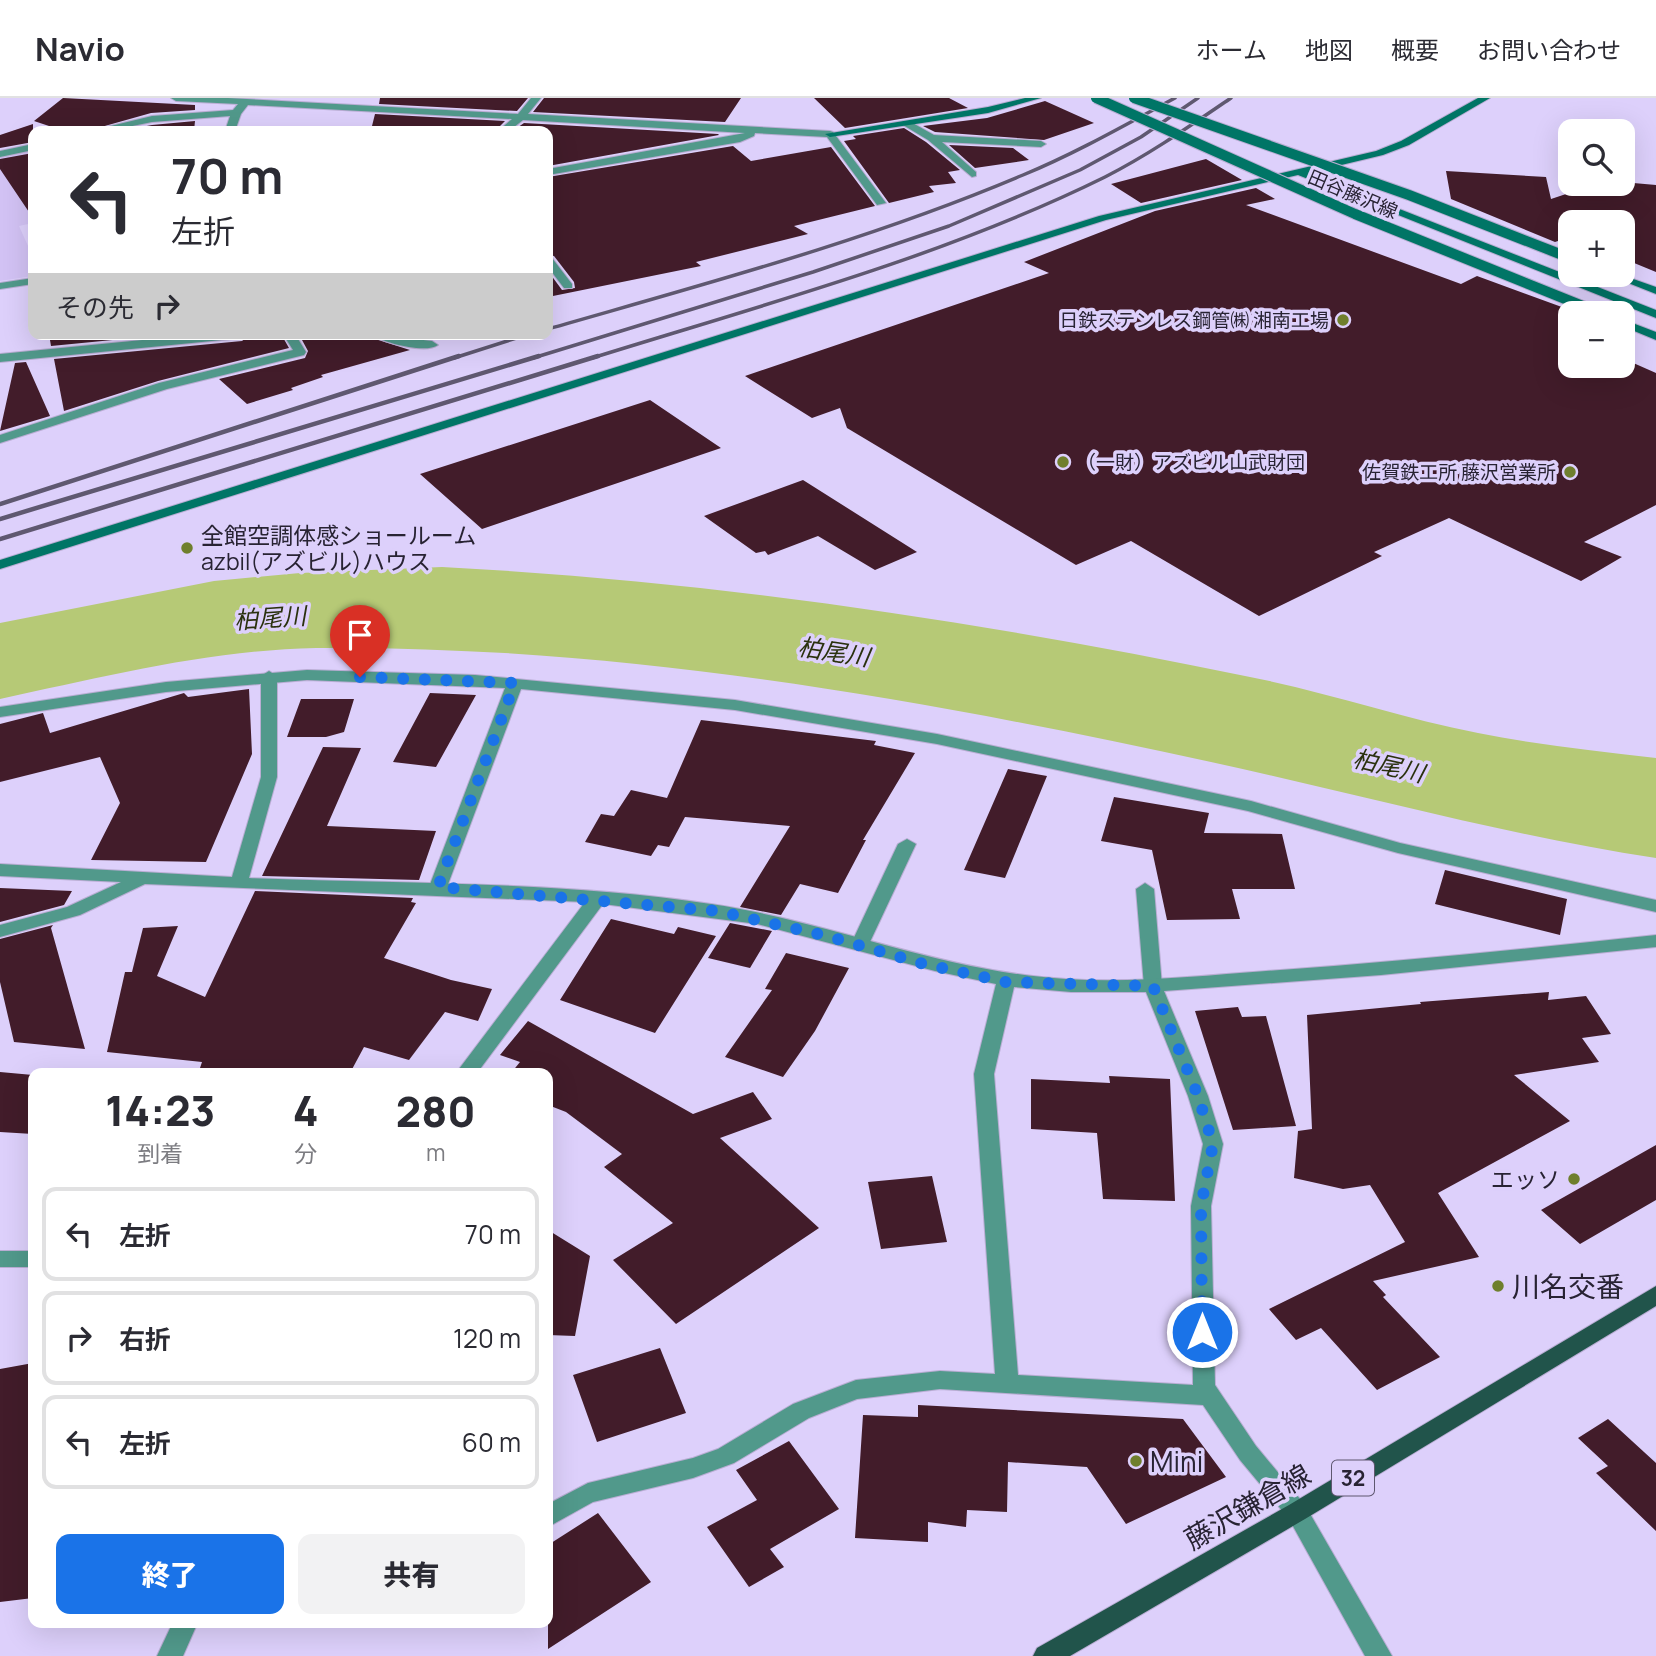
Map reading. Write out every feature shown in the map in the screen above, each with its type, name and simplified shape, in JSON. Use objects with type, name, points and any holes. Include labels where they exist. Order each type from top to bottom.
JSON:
[{"type":"main road","name":"藤沢鎌倉線","points":[[1046,1656],[1297,1512],[1656,1295]]},
{"type":"street","points":[[176,98],[830,134],[988,110],[1036,98]]},
{"type":"street","points":[[509,126],[536,98]]},
{"type":"street","name":"田谷藤沢線","points":[[1096,98],[1343,209],[1570,301]]},
{"type":"street","name":"田谷藤沢線","points":[[1134,98],[1409,195],[1558,253]]},
{"type":"street","points":[[0,565],[1103,218],[1379,153],[1405,143],[1485,98]]},
{"type":"street","points":[[232,126],[236,113],[249,100]]},
{"type":"street","points":[[119,126],[152,119],[236,113]]},
{"type":"street","points":[[905,123],[932,138],[972,174]]},
{"type":"street","points":[[553,171],[740,139],[751,134],[745,128]]},
{"type":"street","points":[[830,134],[881,203]]},
{"type":"street","points":[[932,138],[1041,144]]},
{"type":"street","points":[[0,154],[28,148]]},
{"type":"street","points":[[1302,173],[1656,314]]},
{"type":"street","points":[[553,266],[568,286]]},
{"type":"street","points":[[0,286],[28,282]]},
{"type":"street","points":[[1635,283],[1656,291]]},
{"type":"street","points":[[1635,327],[1656,336]]},
{"type":"street","points":[[0,358],[182,340]]},
{"type":"street","points":[[0,439],[163,386],[300,352],[293,340]]},
{"type":"street","points":[[395,340],[432,345]]},
{"type":"street","points":[[239,883],[269,777],[269,676]]},
{"type":"street","points":[[0,712],[62,701],[269,676],[515,683],[735,705],[924,737],[1251,806],[1398,848],[1656,906]]},
{"type":"street","points":[[438,887],[515,683]]},
{"type":"street","points":[[860,944],[907,844]]},
{"type":"street","points":[[0,870],[239,883],[438,887],[717,911],[1006,982],[1153,986],[1446,964],[1656,941]]},
{"type":"street","points":[[0,931],[59,919],[106,899],[142,878]]},
{"type":"street","points":[[1146,889],[1153,986],[1198,1096],[1213,1144],[1201,1206],[1204,1387],[1248,1453],[1297,1512],[1379,1656]]},
{"type":"street","points":[[470,1068],[597,900]]},
{"type":"street","points":[[1006,982],[984,1074],[1007,1382]]},
{"type":"street","points":[[0,1259],[28,1259]]},
{"type":"street","points":[[553,1513],[588,1493],[693,1468],[726,1456],[801,1411],[829,1398],[906,1382],[1007,1382],[1211,1396]]},
{"type":"street","points":[[170,1656],[183,1628]]},
{"type":"shaded area","points":[[28,151],[28,224],[19,226],[28,246],[28,277],[0,281],[0,157]]},
{"type":"water","name":"柏尾川","points":[[442,567],[646,582],[747,593],[949,622],[1250,677],[1478,733],[1656,758],[1656,858],[1544,838],[1211,762],[990,717],[766,680],[654,666],[429,649],[276,650],[157,666],[0,699],[0,623],[214,581],[300,573]]},
{"type":"building","points":[[63,98],[195,105],[195,110],[151,113],[105,126],[49,126],[34,121]]},
{"type":"building","points":[[380,98],[528,98],[517,111],[379,104]]},
{"type":"building","points":[[544,98],[741,98],[725,122],[533,112]]},
{"type":"building","points":[[814,98],[949,98],[968,108],[845,128]]},
{"type":"building","points":[[1045,101],[1094,123],[1044,140],[935,132],[923,126],[987,118]]},
{"type":"building","points":[[375,114],[505,121],[500,126],[372,126]]},
{"type":"building","points":[[195,121],[194,126],[147,126]]},
{"type":"building","points":[[524,123],[719,135],[553,165],[553,126],[520,126]]},
{"type":"building","points":[[33,124],[28,126],[28,143],[0,148],[0,135]]},
{"type":"building","points":[[904,128],[960,170],[948,172],[956,183],[929,186],[934,192],[889,203],[844,141],[856,139],[853,136]]},
{"type":"building","points":[[949,145],[1013,148],[1029,160],[975,168]]},
{"type":"building","points":[[733,146],[751,161],[831,147],[875,206],[794,226],[808,234],[696,262],[701,266],[553,296],[553,278],[562,290],[575,288],[574,282],[553,256],[553,176]]},
{"type":"building","points":[[28,154],[28,211],[0,169],[0,159]]},
{"type":"building","points":[[1206,159],[1242,180],[1141,203],[1111,184]]},
{"type":"building","points":[[1446,171],[1546,177],[1551,199],[1560,196],[1635,196],[1635,183],[1656,185],[1656,272],[1635,263],[1635,210],[1558,210],[1558,241],[1555,242],[1451,199]]},
{"type":"building","points":[[1256,188],[1275,199],[1246,205],[1461,284],[1477,276],[1558,306],[1558,378],[1635,378],[1635,364],[1656,373],[1656,505],[1584,542],[1622,557],[1581,581],[1449,518],[1374,552],[1382,556],[1259,616],[1131,541],[1076,565],[847,428],[840,408],[812,418],[745,376],[1049,273],[1024,262],[1155,211]]},
{"type":"building","points":[[50,340],[112,340],[51,346]]},
{"type":"building","points":[[284,340],[289,348],[158,381],[64,411],[54,359],[242,341]]},
{"type":"building","points":[[302,340],[378,340],[410,350],[321,375],[323,377],[291,388],[293,390],[247,404],[219,379],[305,358],[308,351]]},
{"type":"building","points":[[26,362],[50,416],[0,431],[15,363]]},
{"type":"building","points":[[650,400],[721,448],[482,529],[420,474]]},
{"type":"building","points":[[803,480],[917,552],[875,570],[818,536],[768,555],[765,551],[756,553],[704,516]]},
{"type":"building","points":[[249,689],[252,754],[206,862],[91,860],[120,803],[100,757],[0,782],[0,724],[43,713],[50,733],[184,693],[188,697]]},
{"type":"building","points":[[430,693],[476,695],[436,767],[393,762]]},
{"type":"building","points":[[301,699],[354,699],[344,732],[326,737],[287,737]]},
{"type":"building","points":[[701,720],[876,741],[874,745],[915,753],[863,840],[866,840],[838,893],[800,884],[781,915],[740,907],[790,826],[685,817],[669,847],[658,845],[651,856],[585,842],[601,814],[614,816],[631,790],[667,798]]},
{"type":"building","points":[[323,747],[361,748],[327,826],[436,831],[419,880],[262,876]]},
{"type":"building","points":[[1008,769],[1047,776],[1005,878],[964,870]]},
{"type":"building","points":[[1114,797],[1209,813],[1204,833],[1282,834],[1295,889],[1232,889],[1240,919],[1167,920],[1152,850],[1101,841]]},
{"type":"building","points":[[1445,870],[1567,899],[1560,935],[1435,904]]},
{"type":"building","points":[[0,888],[72,891],[64,905],[0,922]]},
{"type":"building","points":[[255,891],[413,898],[411,902],[416,903],[384,958],[451,980],[492,989],[478,1021],[445,1012],[409,1060],[364,1047],[353,1068],[200,1068],[202,1062],[107,1052],[125,972],[132,972],[143,928],[178,926],[157,976],[205,997]]},
{"type":"building","points":[[611,919],[674,934],[678,927],[716,936],[655,1033],[560,1000]]},
{"type":"building","points":[[730,923],[772,931],[750,968],[708,958]]},
{"type":"building","points":[[53,925],[51,928],[85,1049],[14,1042],[0,982],[0,939]]},
{"type":"building","points":[[786,953],[849,968],[815,1031],[783,1077],[725,1057],[772,990],[765,989]]},
{"type":"building","points":[[1549,992],[1548,1000],[1586,996],[1611,1034],[1582,1038],[1599,1062],[1514,1075],[1570,1121],[1438,1193],[1479,1257],[1373,1281],[1386,1295],[1383,1297],[1440,1357],[1377,1390],[1321,1328],[1296,1340],[1269,1309],[1405,1242],[1370,1185],[1343,1189],[1294,1178],[1298,1131],[1312,1129],[1307,1015],[1421,1004],[1420,1002]]},
{"type":"building","points":[[1238,1007],[1242,1017],[1266,1016],[1296,1126],[1233,1130],[1195,1011]]},
{"type":"building","points":[[528,1021],[693,1114],[753,1092],[772,1119],[720,1138],[819,1228],[676,1324],[613,1260],[673,1223],[604,1167],[622,1154],[566,1112],[553,1107],[553,1068],[515,1068],[520,1062],[500,1055]]},
{"type":"building","points":[[0,1072],[28,1075],[28,1134],[0,1132]]},
{"type":"building","points":[[1109,1076],[1170,1079],[1175,1201],[1103,1199],[1097,1133],[1031,1129],[1031,1079],[1110,1083]]},
{"type":"building","points":[[1656,1145],[1656,1200],[1580,1244],[1541,1210]]},
{"type":"building","points":[[932,1176],[947,1242],[881,1249],[868,1182]]},
{"type":"building","points":[[553,1233],[590,1256],[575,1336],[553,1335]]},
{"type":"building","points":[[660,1348],[686,1413],[597,1442],[573,1375]]},
{"type":"building","points":[[28,1364],[28,1599],[0,1602],[0,1369]]},
{"type":"building","points":[[918,1405],[1183,1419],[1226,1477],[1126,1524],[1087,1467],[1008,1462],[1007,1512],[967,1510],[966,1527],[928,1522],[928,1542],[855,1538],[863,1415],[918,1417]]},
{"type":"building","points":[[1608,1419],[1656,1463],[1656,1531],[1596,1473],[1608,1466],[1578,1438]]},
{"type":"building","points":[[789,1441],[839,1509],[770,1549],[784,1567],[749,1587],[707,1527],[757,1500],[736,1470]]},
{"type":"building","points":[[598,1513],[651,1582],[548,1649],[548,1628],[553,1628],[553,1542]]},
{"type":"railway","points":[[553,328],[788,259],[907,220],[1043,166],[1175,98]]},
{"type":"railway","points":[[533,358],[813,272],[949,226],[1080,170],[1141,137],[1198,98]]},
{"type":"railway","points":[[592,358],[853,277],[1044,206],[1122,168],[1231,98]]},
{"type":"railway","points":[[454,358],[510,340]]},
{"type":"railway","points":[[0,504],[459,356]]},
{"type":"railway","points":[[0,519],[539,356]]},
{"type":"railway","points":[[0,539],[598,356]]},
{"type":"place","name":"日鉄ステンレス鋼管㈱ 湘南工場","points":[[1343,320]]},
{"type":"place","name":"（一財）アズビル山武財団","points":[[1063,462]]},
{"type":"place","name":"佐賀鉄工所 藤沢営業所","points":[[1570,472]]},
{"type":"place","name":"全館空調体感ショールーム azbil(アズビル)ハウス","points":[[187,548]]},
{"type":"place","name":"エッソ","points":[[1574,1179]]},
{"type":"place","name":"川名交番","points":[[1498,1286]]},
{"type":"place","name":"Mini","points":[[1136,1461]]},
{"type":"route","points":[[360,677],[515,683],[438,887],[652,903],[717,911],[1006,982],[1071,986],[1153,986],[1198,1096],[1213,1144],[1208,1181],[1201,1206],[1202,1332]]}]
